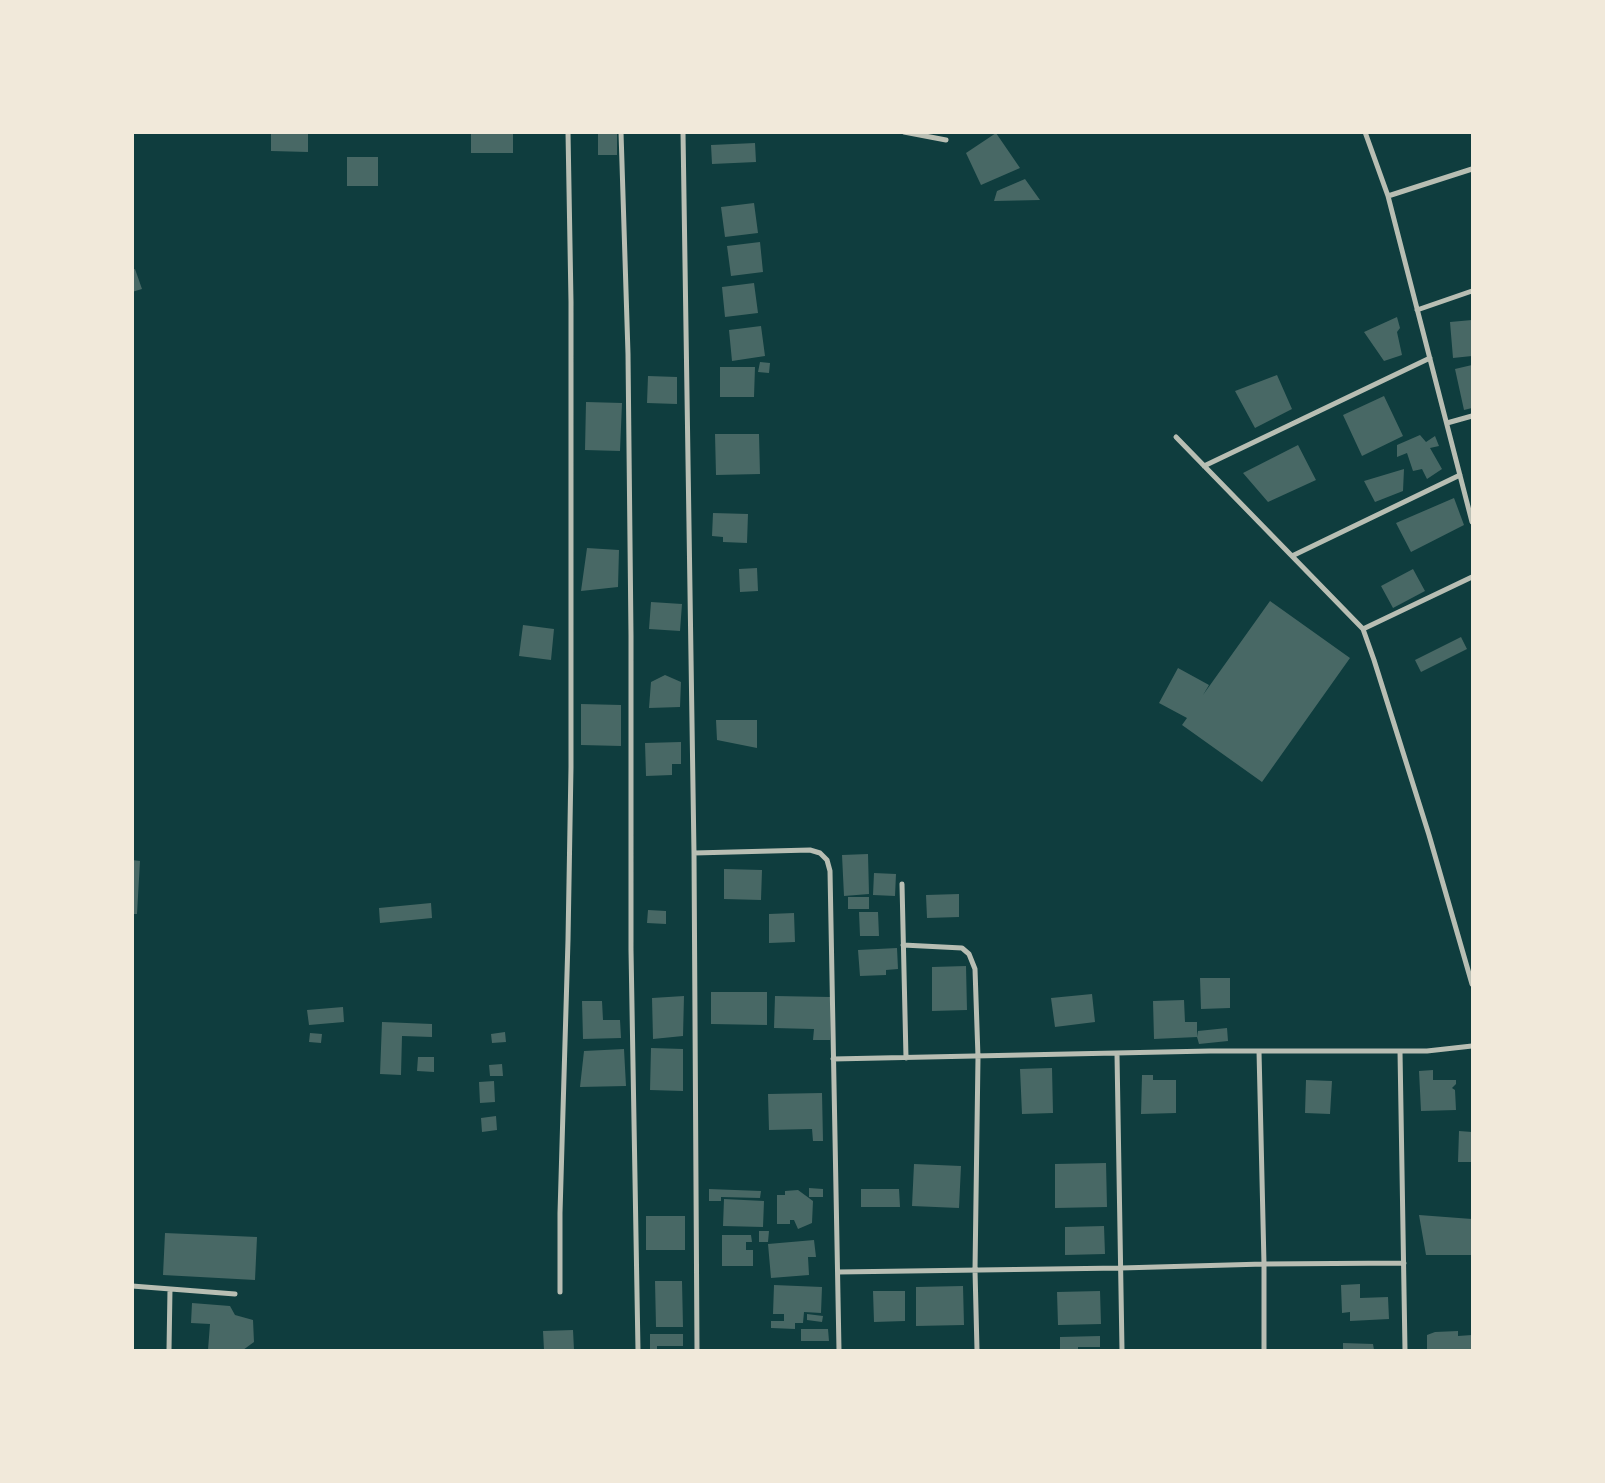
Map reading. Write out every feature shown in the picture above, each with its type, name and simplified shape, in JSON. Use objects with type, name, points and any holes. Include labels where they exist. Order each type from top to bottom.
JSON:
[{"type":"street","points":[[560,1292],[560,1213],[571,757],[571,302],[568,132]]},
{"type":"street","points":[[621,132],[628,354],[631,636],[631,950],[638,1350]]},
{"type":"street","points":[[683,132],[694,852],[697,1350]]},
{"type":"street","points":[[904,132],[946,140]]},
{"type":"street","points":[[1365,132],[1388,196],[1472,522]]},
{"type":"street","points":[[1388,196],[1472,169]]},
{"type":"street","points":[[1417,310],[1472,292]]},
{"type":"street","points":[[1204,466],[1430,358]]},
{"type":"street","points":[[1447,424],[1472,416]]},
{"type":"street","points":[[1176,437],[1363,629],[1429,835],[1472,984]]},
{"type":"street","points":[[1292,556],[1460,475]]},
{"type":"street","points":[[1363,629],[1472,577]]},
{"type":"street","points":[[694,852],[810,850],[820,853],[827,860],[830,871],[831,895],[839,1350]]},
{"type":"street","points":[[902,884],[906,1058]]},
{"type":"street","points":[[904,945],[962,948],[969,954],[975,970],[978,1057],[975,1270],[977,1350]]},
{"type":"street","points":[[833,1059],[1259,1051],[1427,1051],[1472,1046]]},
{"type":"street","points":[[1259,1051],[1264,1350]]},
{"type":"street","points":[[1400,1051],[1405,1350]]},
{"type":"street","points":[[1117,1054],[1122,1350]]},
{"type":"street","points":[[838,1272],[1264,1264],[1404,1264]]},
{"type":"street","points":[[132,1286],[235,1294]]},
{"type":"street","points":[[169,1350],[170,1289]]},
{"type":"building","points":[[271,132],[308,132],[308,152],[271,151]]},
{"type":"building","points":[[471,132],[513,132],[513,153],[471,153]]},
{"type":"building","points":[[598,132],[617,132],[617,155],[598,155]]},
{"type":"building","points":[[996,133],[1020,168],[981,185],[966,153]]},
{"type":"building","points":[[755,143],[756,162],[712,164],[711,145]]},
{"type":"building","points":[[347,157],[378,157],[378,186],[347,186]]},
{"type":"building","points":[[1025,179],[1040,200],[994,201],[997,191]]},
{"type":"building","points":[[754,203],[758,233],[725,237],[721,207]]},
{"type":"building","points":[[760,242],[763,272],[731,276],[727,246]]},
{"type":"building","points":[[135,269],[142,289],[132,292],[132,270]]},
{"type":"building","points":[[754,283],[758,313],[725,317],[722,287]]},
{"type":"building","points":[[1397,317],[1400,328],[1397,332],[1402,355],[1384,361],[1364,332]]},
{"type":"building","points":[[1472,320],[1472,356],[1453,358],[1450,322]]},
{"type":"building","points":[[761,326],[765,356],[732,361],[729,330]]},
{"type":"building","points":[[760,362],[770,363],[769,373],[758,372]]},
{"type":"building","points":[[1472,365],[1472,408],[1464,410],[1455,369]]},
{"type":"building","points":[[720,367],[755,367],[754,397],[720,397]]},
{"type":"building","points":[[1277,375],[1292,409],[1255,428],[1235,391]]},
{"type":"building","points":[[648,376],[677,377],[677,404],[647,403]]},
{"type":"building","points":[[1384,396],[1403,436],[1362,456],[1343,415]]},
{"type":"building","points":[[586,402],[622,403],[620,451],[585,450]]},
{"type":"building","points":[[715,434],[759,434],[760,474],[716,475]]},
{"type":"building","points":[[1420,435],[1426,442],[1435,436],[1439,446],[1430,448],[1442,469],[1427,479],[1422,469],[1413,471],[1407,453],[1397,457],[1397,445]]},
{"type":"building","points":[[1298,445],[1316,480],[1268,502],[1243,473]]},
{"type":"building","points":[[1404,469],[1403,491],[1375,502],[1364,481]]},
{"type":"building","points":[[1454,498],[1464,525],[1411,552],[1396,523]]},
{"type":"building","points":[[713,513],[748,514],[747,543],[723,542],[723,537],[712,536]]},
{"type":"building","points":[[587,548],[619,550],[618,587],[581,591]]},
{"type":"building","points":[[757,568],[758,591],[740,592],[739,569]]},
{"type":"building","points":[[1413,569],[1425,591],[1393,608],[1381,586]]},
{"type":"building","points":[[1270,601],[1350,658],[1262,782],[1182,725],[1187,718],[1159,703],[1178,668],[1209,685],[1203,695]]},
{"type":"building","points":[[651,602],[682,604],[680,631],[649,629]]},
{"type":"building","points":[[523,625],[554,629],[551,660],[519,656]]},
{"type":"building","points":[[1461,637],[1467,649],[1421,672],[1415,660]]},
{"type":"building","points":[[665,675],[681,682],[680,707],[649,708],[651,682]]},
{"type":"building","points":[[581,704],[621,705],[621,746],[581,745]]},
{"type":"building","points":[[716,720],[757,720],[757,748],[717,740]]},
{"type":"building","points":[[681,742],[681,764],[672,764],[672,775],[646,776],[645,743]]},
{"type":"building","points":[[868,854],[869,894],[844,896],[842,855]]},
{"type":"building","points":[[132,860],[140,861],[137,914],[132,914]]},
{"type":"building","points":[[724,869],[762,870],[761,900],[724,899]]},
{"type":"building","points":[[874,873],[896,874],[895,896],[873,895]]},
{"type":"building","points":[[959,894],[959,917],[927,918],[926,895]]},
{"type":"building","points":[[848,897],[869,897],[869,909],[848,909]]},
{"type":"building","points":[[431,903],[432,918],[380,923],[379,908]]},
{"type":"building","points":[[648,910],[666,911],[666,924],[647,923]]},
{"type":"building","points":[[859,912],[878,912],[879,936],[860,936]]},
{"type":"building","points":[[794,913],[795,942],[769,943],[769,914]]},
{"type":"building","points":[[897,948],[898,969],[886,970],[886,975],[860,976],[858,950]]},
{"type":"building","points":[[966,966],[967,1010],[932,1011],[932,967]]},
{"type":"building","points":[[1200,978],[1230,978],[1230,1008],[1201,1009]]},
{"type":"building","points":[[711,992],[767,992],[767,1025],[711,1024]]},
{"type":"building","points":[[1092,994],[1095,1022],[1055,1027],[1051,998]]},
{"type":"building","points":[[684,996],[683,1036],[653,1039],[652,998]]},
{"type":"building","points":[[775,996],[830,997],[830,1040],[813,1040],[814,1029],[774,1028]]},
{"type":"building","points":[[1184,1000],[1185,1022],[1197,1022],[1197,1037],[1154,1039],[1153,1001]]},
{"type":"building","points":[[582,1001],[602,1001],[603,1020],[620,1020],[621,1038],[583,1039]]},
{"type":"building","points":[[343,1007],[344,1022],[309,1025],[307,1010]]},
{"type":"building","points":[[382,1022],[432,1024],[432,1037],[402,1036],[401,1075],[380,1074]]},
{"type":"building","points":[[1227,1028],[1228,1041],[1199,1044],[1198,1031]]},
{"type":"building","points":[[505,1032],[506,1042],[492,1043],[491,1034]]},
{"type":"building","points":[[310,1033],[322,1034],[321,1043],[309,1042]]},
{"type":"building","points":[[651,1048],[683,1049],[683,1091],[650,1090]]},
{"type":"building","points":[[624,1049],[626,1086],[580,1087],[584,1051]]},
{"type":"building","points":[[418,1057],[434,1057],[434,1072],[417,1071]]},
{"type":"building","points":[[502,1064],[503,1076],[490,1076],[489,1065]]},
{"type":"building","points":[[1052,1068],[1053,1113],[1022,1114],[1020,1069]]},
{"type":"building","points":[[1433,1070],[1433,1080],[1456,1080],[1456,1084],[1452,1088],[1455,1090],[1456,1110],[1421,1111],[1419,1071]]},
{"type":"building","points":[[1142,1075],[1153,1075],[1153,1080],[1176,1080],[1176,1113],[1141,1114]]},
{"type":"building","points":[[1306,1080],[1332,1081],[1330,1114],[1305,1113]]},
{"type":"building","points":[[494,1081],[495,1102],[480,1103],[479,1082]]},
{"type":"building","points":[[822,1093],[823,1141],[813,1141],[812,1129],[769,1130],[768,1094]]},
{"type":"building","points":[[496,1116],[497,1130],[482,1132],[481,1118]]},
{"type":"building","points":[[1459,1131],[1472,1132],[1472,1162],[1458,1162]]},
{"type":"building","points":[[1106,1163],[1107,1207],[1055,1208],[1055,1164]]},
{"type":"building","points":[[914,1164],[961,1166],[959,1208],[912,1206]]},
{"type":"building","points":[[809,1188],[823,1189],[823,1197],[809,1197]]},
{"type":"building","points":[[709,1189],[761,1191],[760,1198],[721,1197],[721,1201],[709,1201]]},
{"type":"building","points":[[861,1189],[899,1189],[900,1207],[861,1207]]},
{"type":"building","points":[[798,1190],[813,1201],[812,1223],[798,1229],[794,1220],[790,1220],[790,1224],[777,1224],[777,1195],[785,1195],[785,1191]]},
{"type":"building","points":[[724,1199],[764,1201],[763,1227],[723,1226]]},
{"type":"building","points":[[1419,1215],[1472,1219],[1472,1255],[1426,1255]]},
{"type":"building","points":[[646,1216],[685,1216],[685,1250],[646,1250]]},
{"type":"building","points":[[1104,1226],[1105,1254],[1065,1255],[1065,1227]]},
{"type":"building","points":[[759,1231],[769,1231],[768,1242],[759,1242]]},
{"type":"building","points":[[165,1233],[257,1237],[255,1280],[163,1275]]},
{"type":"building","points":[[722,1235],[751,1235],[752,1242],[746,1242],[746,1250],[753,1250],[753,1266],[722,1266]]},
{"type":"building","points":[[814,1240],[816,1257],[808,1257],[809,1275],[771,1278],[768,1244]]},
{"type":"building","points":[[655,1281],[682,1281],[683,1327],[656,1327]]},
{"type":"building","points":[[1360,1284],[1360,1298],[1388,1297],[1389,1319],[1350,1321],[1350,1312],[1342,1313],[1341,1285]]},
{"type":"building","points":[[774,1285],[822,1287],[821,1313],[804,1312],[803,1323],[795,1323],[795,1329],[771,1328],[771,1321],[784,1321],[784,1314],[773,1314]]},
{"type":"building","points":[[963,1286],[964,1325],[916,1326],[916,1287]]},
{"type":"building","points":[[873,1291],[905,1291],[905,1321],[874,1322]]},
{"type":"building","points":[[1100,1291],[1101,1324],[1058,1325],[1057,1292]]},
{"type":"building","points":[[192,1303],[230,1306],[235,1315],[253,1320],[254,1342],[243,1350],[208,1350],[210,1324],[191,1323]]},
{"type":"building","points":[[807,1314],[823,1316],[822,1322],[807,1320]]},
{"type":"building","points":[[801,1329],[828,1329],[829,1341],[801,1341]]},
{"type":"building","points":[[573,1330],[574,1350],[544,1350],[543,1331]]},
{"type":"building","points":[[1458,1331],[1458,1336],[1472,1335],[1472,1350],[1427,1350],[1427,1335],[1435,1332]]},
{"type":"building","points":[[650,1334],[683,1334],[683,1346],[657,1346],[657,1350],[650,1350]]},
{"type":"building","points":[[1100,1336],[1100,1347],[1078,1347],[1078,1350],[1060,1350],[1060,1337]]},
{"type":"building","points":[[1343,1343],[1373,1344],[1374,1350],[1343,1350]]}]
